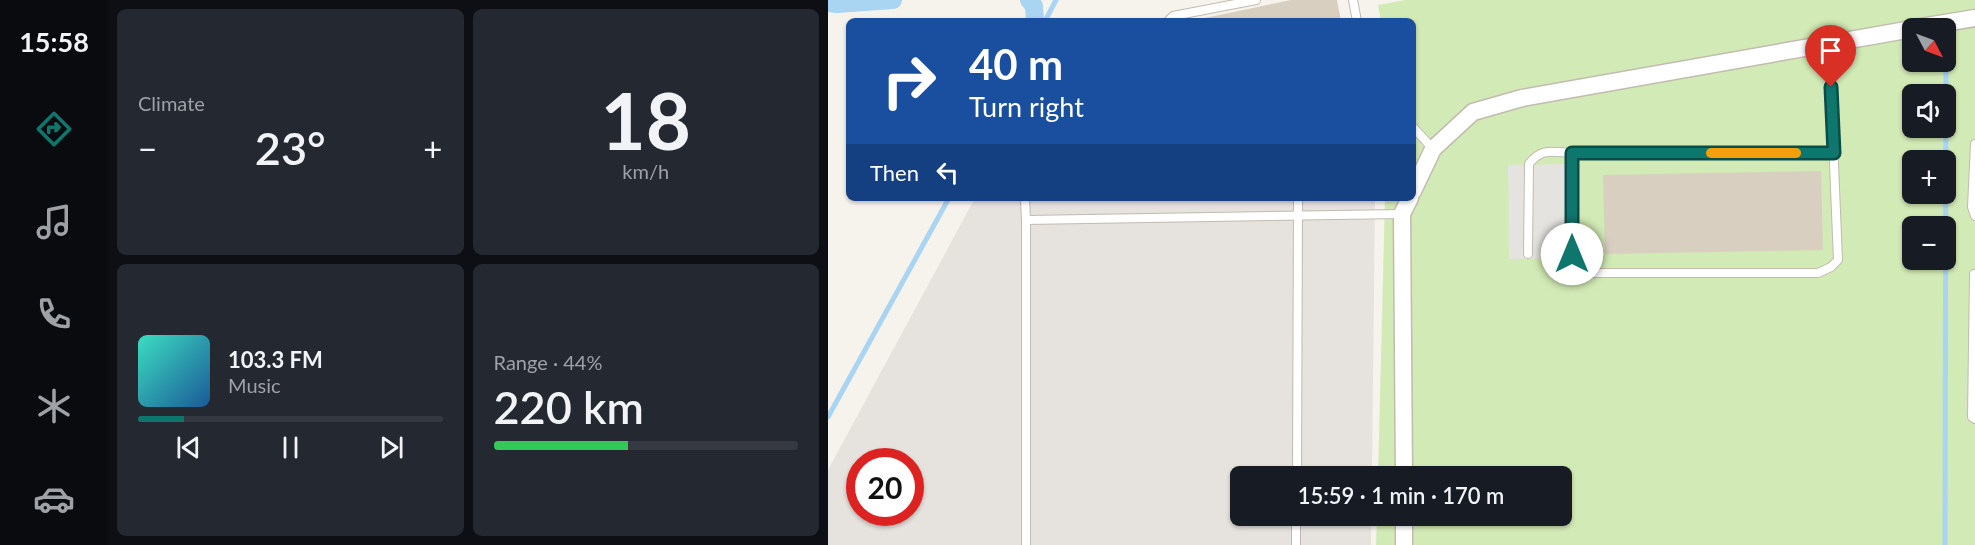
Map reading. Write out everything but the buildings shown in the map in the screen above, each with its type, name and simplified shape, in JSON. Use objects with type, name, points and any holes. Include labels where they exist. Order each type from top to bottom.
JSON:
[{"type":"street","points":[[1956,21],[1975,18]]},
{"type":"street","points":[[1416,185],[1433,149],[1473,112],[1522,98],[1902,31]]},
{"type":"street","points":[[1404,466],[1402,214],[1408,201]]},
{"type":"street","points":[[1404,526],[1404,545]]},
{"type":"lane","points":[[1171,18],[1256,0]]},
{"type":"lane","points":[[1353,0],[1356,18]]},
{"type":"lane","points":[[1572,153],[1572,254],[1585,273],[1818,273],[1831,267],[1838,260],[1829,44]]},
{"type":"lane","points":[[1416,130],[1433,149]]},
{"type":"lane","points":[[1975,144],[1972,207],[1975,216]]},
{"type":"lane","points":[[1528,254],[1529,164],[1535,156],[1546,151],[1572,153],[1834,153]]},
{"type":"lane","points":[[1025,201],[1026,545]]},
{"type":"lane","points":[[1297,466],[1298,201]]},
{"type":"lane","points":[[1026,220],[1402,214]]},
{"type":"lane","points":[[1974,274],[1972,417],[1975,419]]},
{"type":"lane","points":[[1296,526],[1296,545]]},
{"type":"shaded area","points":[[1565,164],[1566,258],[1509,259],[1508,165]]},
{"type":"shaded area","points":[[973,201],[1375,201],[1372,466],[1230,466],[1230,526],[1371,526],[1371,545],[828,545],[828,470]]},
{"type":"green space","points":[[1405,0],[1975,0],[1975,545],[1376,545],[1377,526],[1572,526],[1572,466],[1378,466],[1385,201],[1416,201],[1416,18],[1380,18],[1378,5]]},
{"type":"waterway","points":[[828,3],[893,0]]},
{"type":"waterway","points":[[1029,0],[1034,6],[1035,18]]},
{"type":"waterway","points":[[1047,18],[1056,0]]},
{"type":"waterway","points":[[1945,545],[1946,72]]},
{"type":"waterway","points":[[828,417],[947,201]]},
{"type":"slow traffic","points":[[1711,153],[1796,153]]},
{"type":"route","points":[[1572,254],[1572,153],[1834,153],[1831,87]]}]
